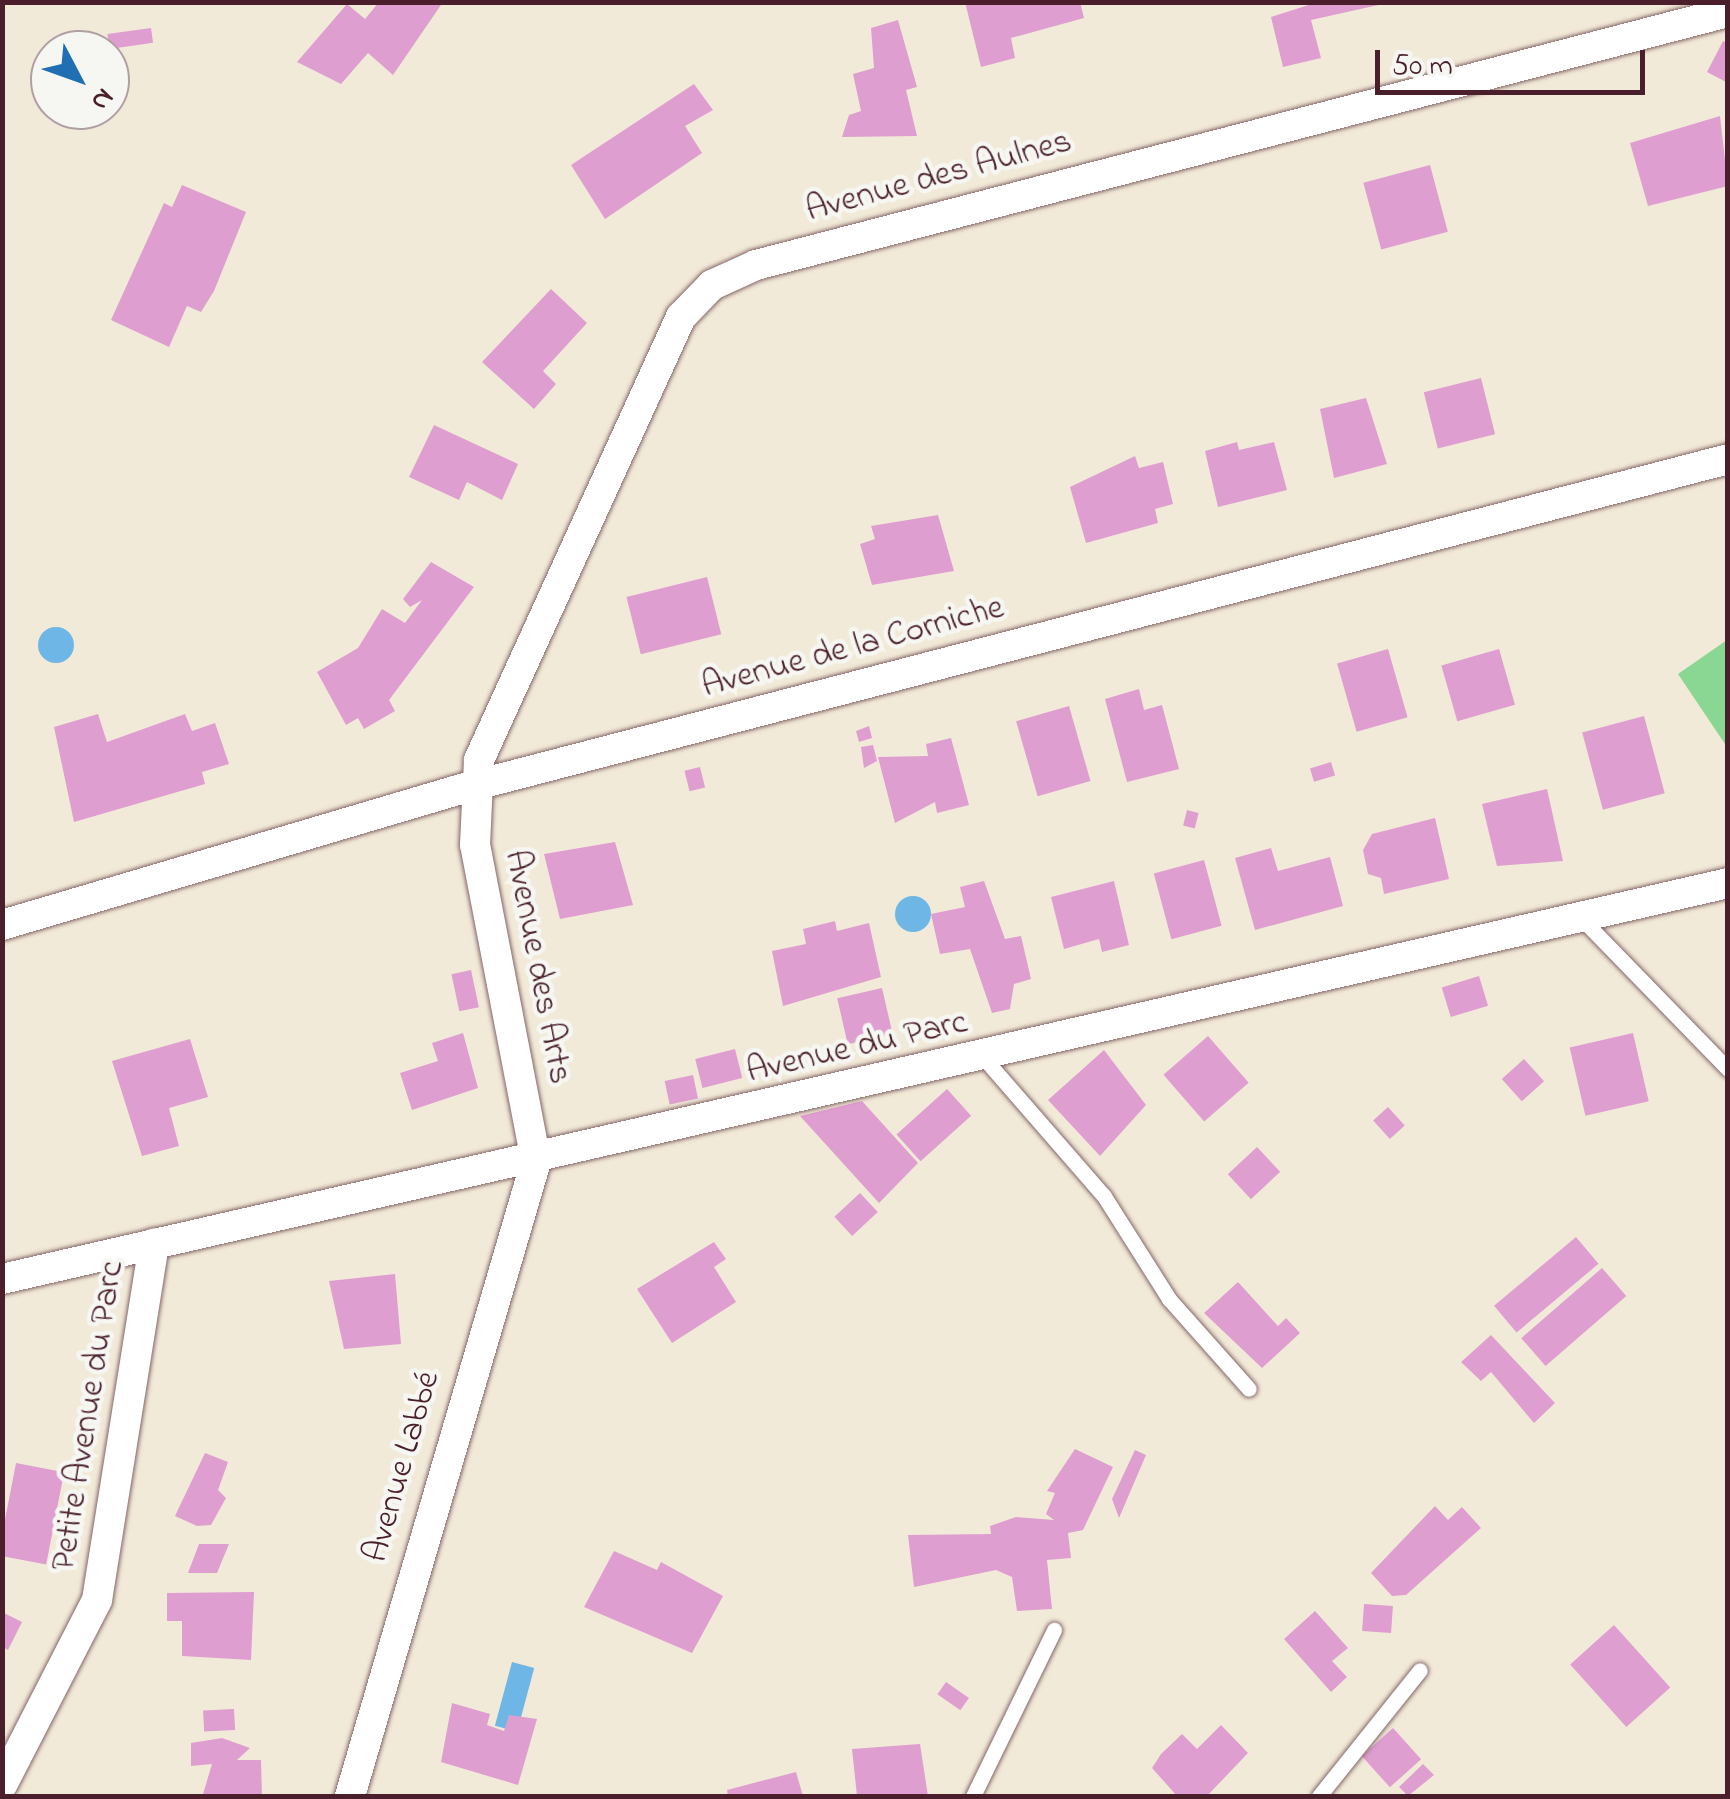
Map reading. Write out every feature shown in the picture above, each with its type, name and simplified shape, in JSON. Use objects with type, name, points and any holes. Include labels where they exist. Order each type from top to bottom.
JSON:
[{"type":"street","name":"Avenue des Aulnes","points":[[476,785],[487,728],[654,359],[712,285],[756,265],[1728,12]]},
{"type":"street","name":"Avenue de la Corniche","points":[[2,926],[476,785],[1728,459]]},
{"type":"street","name":"Avenue des Arts","points":[[476,785],[475,845],[536,1161]]},
{"type":"street","name":"Avenue du Parc","points":[[2,1278],[536,1161],[1728,883]]},
{"type":"street","name":"Avenue Labbé","points":[[350,1796],[536,1161]]},
{"type":"street","name":"Petite Avenue du Parc","points":[[2,1785],[98,1600],[154,1244]]},
{"type":"lane","points":[[1580,918],[1728,1069]]},
{"type":"lane","points":[[984,1057],[1104,1196],[1169,1298],[1249,1390]]},
{"type":"lane","points":[[973,1796],[1054,1630]]},
{"type":"lane","points":[[1319,1796],[1420,1670]]},
{"type":"green space","points":[[1727,640],[1727,747],[1678,674]]},
{"type":"water","points":[[56,627],[69,632],[74,645],[69,658],[56,663],[43,658],[38,645],[43,632]]},
{"type":"water","points":[[913,896],[926,901],[931,914],[926,927],[913,932],[900,927],[895,914],[900,901]]},
{"type":"water","points":[[512,1662],[534,1668],[517,1732],[495,1726]]},
{"type":"building","points":[[379,2],[443,2],[393,75],[368,53],[341,84],[297,62],[347,4],[365,19]]},
{"type":"building","points":[[965,2],[1080,2],[1084,18],[1011,38],[1015,58],[981,67]]},
{"type":"building","points":[[1318,2],[1383,4],[1311,20],[1321,58],[1283,67],[1271,17]]},
{"type":"building","points":[[898,20],[917,87],[906,90],[917,136],[842,137],[849,115],[861,111],[853,74],[874,68],[871,28]]},
{"type":"building","points":[[151,28],[153,43],[130,46],[130,31]]},
{"type":"building","points":[[1723,41],[1728,44],[1728,83],[1707,72]]},
{"type":"building","points":[[694,84],[713,110],[685,126],[702,153],[605,219],[571,165]]},
{"type":"building","points":[[1720,116],[1728,186],[1648,206],[1630,143]]},
{"type":"building","points":[[1430,165],[1448,232],[1381,250],[1363,183]]},
{"type":"building","points":[[182,185],[246,212],[214,291],[201,312],[187,306],[169,347],[111,320],[164,203],[172,207]]},
{"type":"building","points":[[551,289],[587,323],[543,371],[556,384],[534,409],[482,362]]},
{"type":"building","points":[[1481,378],[1495,434],[1438,449],[1424,392]]},
{"type":"building","points":[[1366,398],[1387,464],[1334,478],[1320,409]]},
{"type":"building","points":[[434,425],[518,464],[502,500],[467,482],[459,500],[409,477]]},
{"type":"building","points":[[1237,442],[1239,450],[1274,442],[1287,490],[1218,507],[1205,451]]},
{"type":"building","points":[[1135,456],[1139,468],[1163,462],[1173,504],[1155,509],[1158,523],[1086,543],[1070,487]]},
{"type":"building","points":[[938,515],[954,571],[872,585],[860,544],[875,539],[871,526]]},
{"type":"building","points":[[431,562],[474,587],[389,700],[395,711],[364,729],[358,718],[346,725],[317,672],[358,648],[382,609],[405,623],[422,600],[410,607],[403,599]]},
{"type":"building","points":[[707,577],[721,634],[641,654],[626,597]]},
{"type":"building","points":[[1388,649],[1408,717],[1357,732],[1337,664]]},
{"type":"building","points":[[1499,649],[1515,705],[1457,721],[1441,666]]},
{"type":"building","points":[[1139,689],[1144,710],[1162,705],[1179,769],[1127,782],[1105,699]]},
{"type":"building","points":[[1069,706],[1090,781],[1038,796],[1016,721]]},
{"type":"building","points":[[98,714],[107,742],[185,714],[192,731],[215,723],[229,764],[202,772],[205,784],[74,822],[54,727]]},
{"type":"building","points":[[1644,716],[1665,793],[1603,810],[1582,733]]},
{"type":"building","points":[[869,726],[872,738],[859,742],[856,731]]},
{"type":"building","points":[[951,738],[969,805],[937,813],[935,802],[895,823],[878,757],[928,756],[926,744]]},
{"type":"building","points":[[873,745],[877,761],[864,768],[861,747]]},
{"type":"building","points":[[1331,762],[1335,775],[1314,782],[1310,768]]},
{"type":"building","points":[[700,767],[705,787],[690,791],[684,771]]},
{"type":"building","points":[[1547,789],[1563,861],[1497,866],[1482,804]]},
{"type":"building","points":[[1187,810],[1199,813],[1195,828],[1183,826]]},
{"type":"building","points":[[1435,818],[1449,879],[1384,894],[1381,878],[1368,874],[1363,850],[1372,834]]},
{"type":"building","points":[[615,842],[633,905],[560,919],[544,854]]},
{"type":"building","points":[[1271,848],[1278,871],[1330,857],[1343,906],[1255,930],[1235,858]]},
{"type":"building","points":[[1204,860],[1222,926],[1171,939],[1154,873]]},
{"type":"building","points":[[984,881],[1005,939],[1021,936],[1031,979],[1014,984],[1010,1009],[992,1013],[970,949],[940,954],[931,914],[965,907],[960,887]]},
{"type":"building","points":[[1114,881],[1129,945],[1102,952],[1099,939],[1064,949],[1051,897]]},
{"type":"building","points":[[835,921],[837,931],[869,923],[881,977],[783,1006],[772,951],[806,944],[803,929]]},
{"type":"building","points":[[471,970],[479,1007],[459,1011],[451,974]]},
{"type":"building","points":[[1479,976],[1488,1006],[1451,1017],[1442,987]]},
{"type":"building","points":[[882,988],[893,1034],[848,1044],[837,998]]},
{"type":"building","points":[[463,1033],[478,1088],[412,1110],[400,1073],[438,1061],[432,1043]]},
{"type":"building","points":[[1633,1033],[1649,1101],[1585,1116],[1570,1048]]},
{"type":"building","points":[[1208,1036],[1249,1083],[1204,1121],[1163,1075]]},
{"type":"building","points":[[190,1039],[208,1097],[169,1108],[179,1146],[142,1156],[112,1061]]},
{"type":"building","points":[[735,1049],[742,1078],[702,1088],[695,1059]]},
{"type":"building","points":[[1104,1050],[1146,1105],[1100,1156],[1048,1100]]},
{"type":"building","points":[[1524,1059],[1544,1081],[1522,1101],[1502,1079]]},
{"type":"building","points":[[693,1075],[698,1098],[670,1105],[665,1081]]},
{"type":"building","points":[[947,1089],[971,1116],[921,1161],[896,1135]]},
{"type":"building","points":[[862,1101],[918,1163],[879,1203],[800,1116]]},
{"type":"building","points":[[1388,1107],[1405,1126],[1390,1139],[1373,1120]]},
{"type":"building","points":[[1257,1147],[1280,1172],[1251,1199],[1228,1174]]},
{"type":"building","points":[[860,1193],[878,1212],[852,1236],[834,1217]]},
{"type":"building","points":[[1576,1237],[1598,1264],[1517,1333],[1494,1306]]},
{"type":"building","points":[[714,1242],[726,1259],[714,1267],[736,1302],[672,1343],[637,1289]]},
{"type":"building","points":[[1602,1268],[1626,1296],[1546,1366],[1521,1338]]},
{"type":"building","points":[[395,1274],[401,1344],[344,1349],[329,1281]]},
{"type":"building","points":[[1238,1282],[1278,1326],[1286,1318],[1300,1333],[1262,1368],[1204,1313]]},
{"type":"building","points":[[1491,1335],[1555,1403],[1534,1423],[1491,1372],[1481,1381],[1461,1362]]},
{"type":"building","points":[[1075,1449],[1113,1467],[1083,1530],[1068,1533],[1071,1558],[1047,1560],[1052,1609],[1017,1611],[1012,1577],[996,1570],[914,1587],[908,1535],[991,1534],[990,1526],[1016,1517],[1054,1520],[1046,1514],[1055,1493],[1047,1491]]},
{"type":"building","points":[[1135,1450],[1146,1455],[1119,1518],[1112,1499]]},
{"type":"building","points":[[205,1453],[228,1462],[218,1490],[226,1498],[211,1525],[197,1526],[175,1516]]},
{"type":"building","points":[[16,1463],[64,1472],[46,1565],[2,1556],[2,1535]]},
{"type":"building","points":[[1435,1506],[1448,1520],[1462,1507],[1481,1528],[1406,1595],[1392,1596],[1371,1573]]},
{"type":"building","points":[[199,1544],[229,1544],[217,1573],[188,1573]]},
{"type":"building","points":[[614,1551],[657,1570],[661,1562],[723,1596],[692,1653],[584,1607]]},
{"type":"building","points":[[254,1592],[251,1660],[182,1656],[182,1621],[167,1621],[167,1593]]},
{"type":"building","points":[[1364,1604],[1393,1606],[1391,1633],[1362,1631]]},
{"type":"building","points":[[1315,1611],[1348,1648],[1332,1661],[1347,1677],[1331,1692],[1284,1639]]},
{"type":"building","points":[[2,1612],[22,1622],[8,1650],[2,1647]]},
{"type":"building","points":[[1614,1625],[1670,1687],[1626,1727],[1570,1664]]},
{"type":"building","points":[[946,1682],[969,1698],[960,1710],[937,1694]]},
{"type":"building","points":[[452,1703],[490,1714],[487,1725],[504,1731],[509,1715],[537,1719],[518,1785],[441,1762]]},
{"type":"building","points":[[234,1709],[235,1730],[204,1732],[203,1711]]},
{"type":"building","points":[[1221,1725],[1248,1753],[1207,1796],[1177,1796],[1152,1768],[1182,1734],[1197,1749]]},
{"type":"building","points":[[1393,1728],[1421,1759],[1390,1787],[1362,1756]]},
{"type":"building","points":[[222,1738],[250,1748],[237,1760],[261,1760],[262,1796],[203,1794],[212,1764],[191,1766],[191,1743]]},
{"type":"building","points":[[920,1744],[928,1796],[857,1796],[852,1749]]},
{"type":"building","points":[[1423,1764],[1434,1775],[1408,1796],[1399,1787]]},
{"type":"building","points":[[796,1772],[803,1796],[728,1796],[727,1790]]}]
